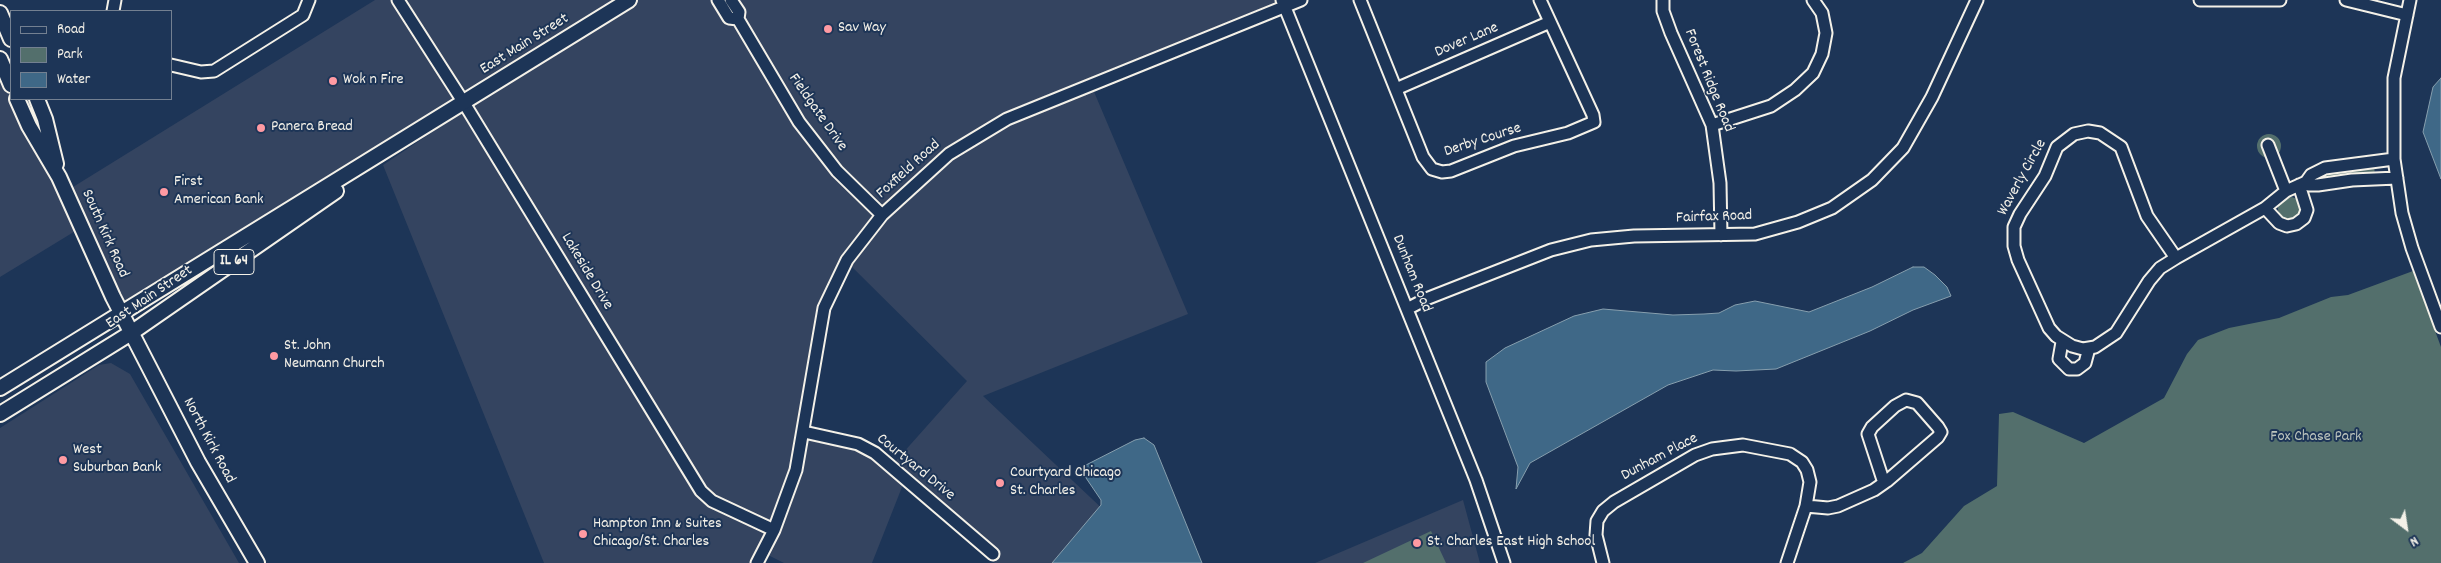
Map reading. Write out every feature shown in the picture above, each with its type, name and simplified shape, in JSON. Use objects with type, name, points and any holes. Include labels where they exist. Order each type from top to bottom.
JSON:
[{"type":"main road","name":"East Main Street","points":[[0,388],[629,0]]},
{"type":"main road","points":[[0,13],[10,37]]},
{"type":"main road","points":[[0,59],[10,84]]},
{"type":"main road","name":"South Kirk Road","points":[[17,100],[29,126],[59,176],[131,333]]},
{"type":"main road","name":"South Kirk Road","points":[[37,100],[46,119],[59,176]]},
{"type":"main road","name":"East Main Street","points":[[0,414],[131,333],[464,103]]},
{"type":"main road","name":"North Kirk Road","points":[[131,333],[198,462],[257,563]]},
{"type":"street","points":[[172,65],[201,72],[214,71],[303,14],[309,0]]},
{"type":"street","name":"Lakeside Drive","points":[[398,0],[464,103],[701,491],[712,501],[774,530]]},
{"type":"street","name":"Fieldgate Drive","points":[[718,0],[729,18],[738,19]]},
{"type":"street","name":"Fieldgate Drive","points":[[731,0],[739,12],[738,19],[799,122],[837,171],[882,215]]},
{"type":"street","name":"Foxfield Road","points":[[757,563],[774,530],[796,470],[824,308],[847,260],[882,215],[949,154],[1007,119],[1284,4],[1301,0]]},
{"type":"street","name":"Derby Course","points":[[1360,0],[1423,157],[1432,169],[1442,172],[1451,171],[1514,146],[1589,126],[1594,122],[1593,115],[1540,0]]},
{"type":"street","name":"Forest Ridge Road","points":[[1663,0],[1663,11],[1671,33],[1712,125],[1720,182],[1721,235]]},
{"type":"street","points":[[1712,125],[1771,106],[1795,90],[1813,73],[1822,54],[1826,33],[1822,13],[1813,0]]},
{"type":"street","name":"Fairfax Road","points":[[1407,309],[1426,299],[1551,250],[1591,240],[1634,236],[1755,234],[1798,222],[1832,208],[1872,180],[1903,148],[1932,97],[1977,0]]},
{"type":"street","points":[[2200,0],[2280,0]]},
{"type":"street","points":[[2346,0],[2407,15]]},
{"type":"street","points":[[2410,0],[2394,78],[2394,159],[2402,213],[2412,248],[2440,320]]},
{"type":"street","name":"Dunham Road","points":[[1284,4],[1476,480],[1504,563]]},
{"type":"street","name":"Dover Lane","points":[[1396,89],[1550,22]]},
{"type":"street","name":"Waverly Circle","points":[[2062,342],[2048,328],[2040,311],[2018,260],[2013,237],[2014,227],[2020,214],[2042,183],[2057,146],[2066,138],[2088,131],[2100,132],[2121,147],[2147,216],[2176,258]]},
{"type":"street","points":[[2268,144],[2286,191]]},
{"type":"street","points":[[2089,348],[2085,363],[2077,369],[2069,369],[2058,359],[2062,342],[2072,346],[2089,348],[2106,342],[2116,333],[2149,281],[2160,268],[2265,208],[2286,191],[2302,183],[2311,175],[2325,168],[2394,159]]},
{"type":"street","points":[[2302,183],[2318,185],[2352,180],[2397,178]]},
{"type":"street","points":[[2265,208],[2279,223],[2287,226],[2296,224],[2304,218],[2307,210],[2302,183]]},
{"type":"street","points":[[1806,506],[1828,508],[1838,506],[1884,483],[1941,432],[1917,403],[1906,400],[1895,406],[1872,427],[1868,434],[1884,483]]},
{"type":"street","name":"Courtyard Drive","points":[[804,432],[858,444],[875,454],[993,554]]},
{"type":"street","name":"Dunham Place","points":[[1603,563],[1596,535],[1597,521],[1603,511],[1614,502],[1695,455],[1712,448],[1743,446],[1790,454],[1802,462],[1807,470],[1810,482],[1806,506],[1786,563]]},
{"type":"shaded area","points":[[375,0],[619,0],[123,307],[73,187]]},
{"type":"shaded area","points":[[637,0],[719,0],[812,151],[874,216],[834,271],[816,312],[792,470],[768,532],[751,563],[544,563],[383,165],[464,111],[470,105]]},
{"type":"shaded area","points":[[729,0],[1277,0],[1279,5],[1020,106],[983,127],[883,210],[842,170],[806,123]]},
{"type":"shaded area","points":[[0,62],[10,85],[10,100],[17,100],[77,230],[0,277]]},
{"type":"shaded area","points":[[1092,87],[1188,314],[983,396],[1109,515],[1066,563],[995,563],[904,482],[872,563],[784,563],[768,555],[802,468],[808,428],[894,463],[967,381],[850,265],[883,220],[948,160],[1018,117]]},
{"type":"shaded area","points":[[111,363],[130,374],[239,563],[0,563],[0,428],[99,365]]},
{"type":"shaded area","name":"St. Charles East High School","points":[[1463,500],[1480,563],[1315,563]]},
{"type":"green space","points":[[2269,134],[2278,137],[2281,146],[2278,155],[2269,158],[2260,155],[2257,146],[2260,137]]},
{"type":"green space","points":[[2374,167],[2375,174],[2317,182],[2315,179],[2335,171]]},
{"type":"green space","points":[[2290,197],[2298,201],[2302,209],[2298,217],[2290,221],[2282,217],[2278,209],[2282,201]]},
{"type":"green space","name":"Fox Chase Park","points":[[2413,271],[2441,347],[2441,563],[1903,563],[1922,553],[1964,506],[1997,486],[1999,414],[2013,412],[2084,443],[2164,398],[2187,354],[2198,340],[2229,328],[2279,318],[2331,297],[2348,295]]},
{"type":"green space","points":[[1431,531],[1446,563],[1363,563]]},
{"type":"water","points":[[2441,78],[2441,179],[2423,132],[2433,87]]},
{"type":"water","points":[[1913,267],[1924,267],[1935,275],[1947,287],[1951,296],[1913,310],[1870,331],[1776,369],[1713,370],[1668,385],[1530,463],[1516,489],[1518,467],[1486,382],[1486,362],[1505,348],[1574,316],[1603,309],[1673,315],[1704,314],[1719,313],[1735,305],[1755,301],[1809,312],[1872,287]]},
{"type":"water","points":[[1144,438],[1154,445],[1202,563],[1052,563],[1101,505],[1101,500],[1084,475],[1086,465],[1135,440]]},
{"type":"place","name":"Sav Way","points":[[828,29]]},
{"type":"place","name":"Wok n Fire","points":[[333,81]]},
{"type":"place","name":"Panera Bread","points":[[261,128]]},
{"type":"place","name":"First American Bank","points":[[164,192]]},
{"type":"place","name":"St. John Neumann Church","points":[[274,356]]},
{"type":"place","name":"West Suburban Bank","points":[[63,460]]},
{"type":"place","name":"Courtyard Chicago St. Charles","points":[[1000,483]]},
{"type":"place","name":"Hampton Inn & Suites Chicago/St. Charles","points":[[583,534]]},
{"type":"place","name":"St. Charles East High School","points":[[1417,543]]}]
